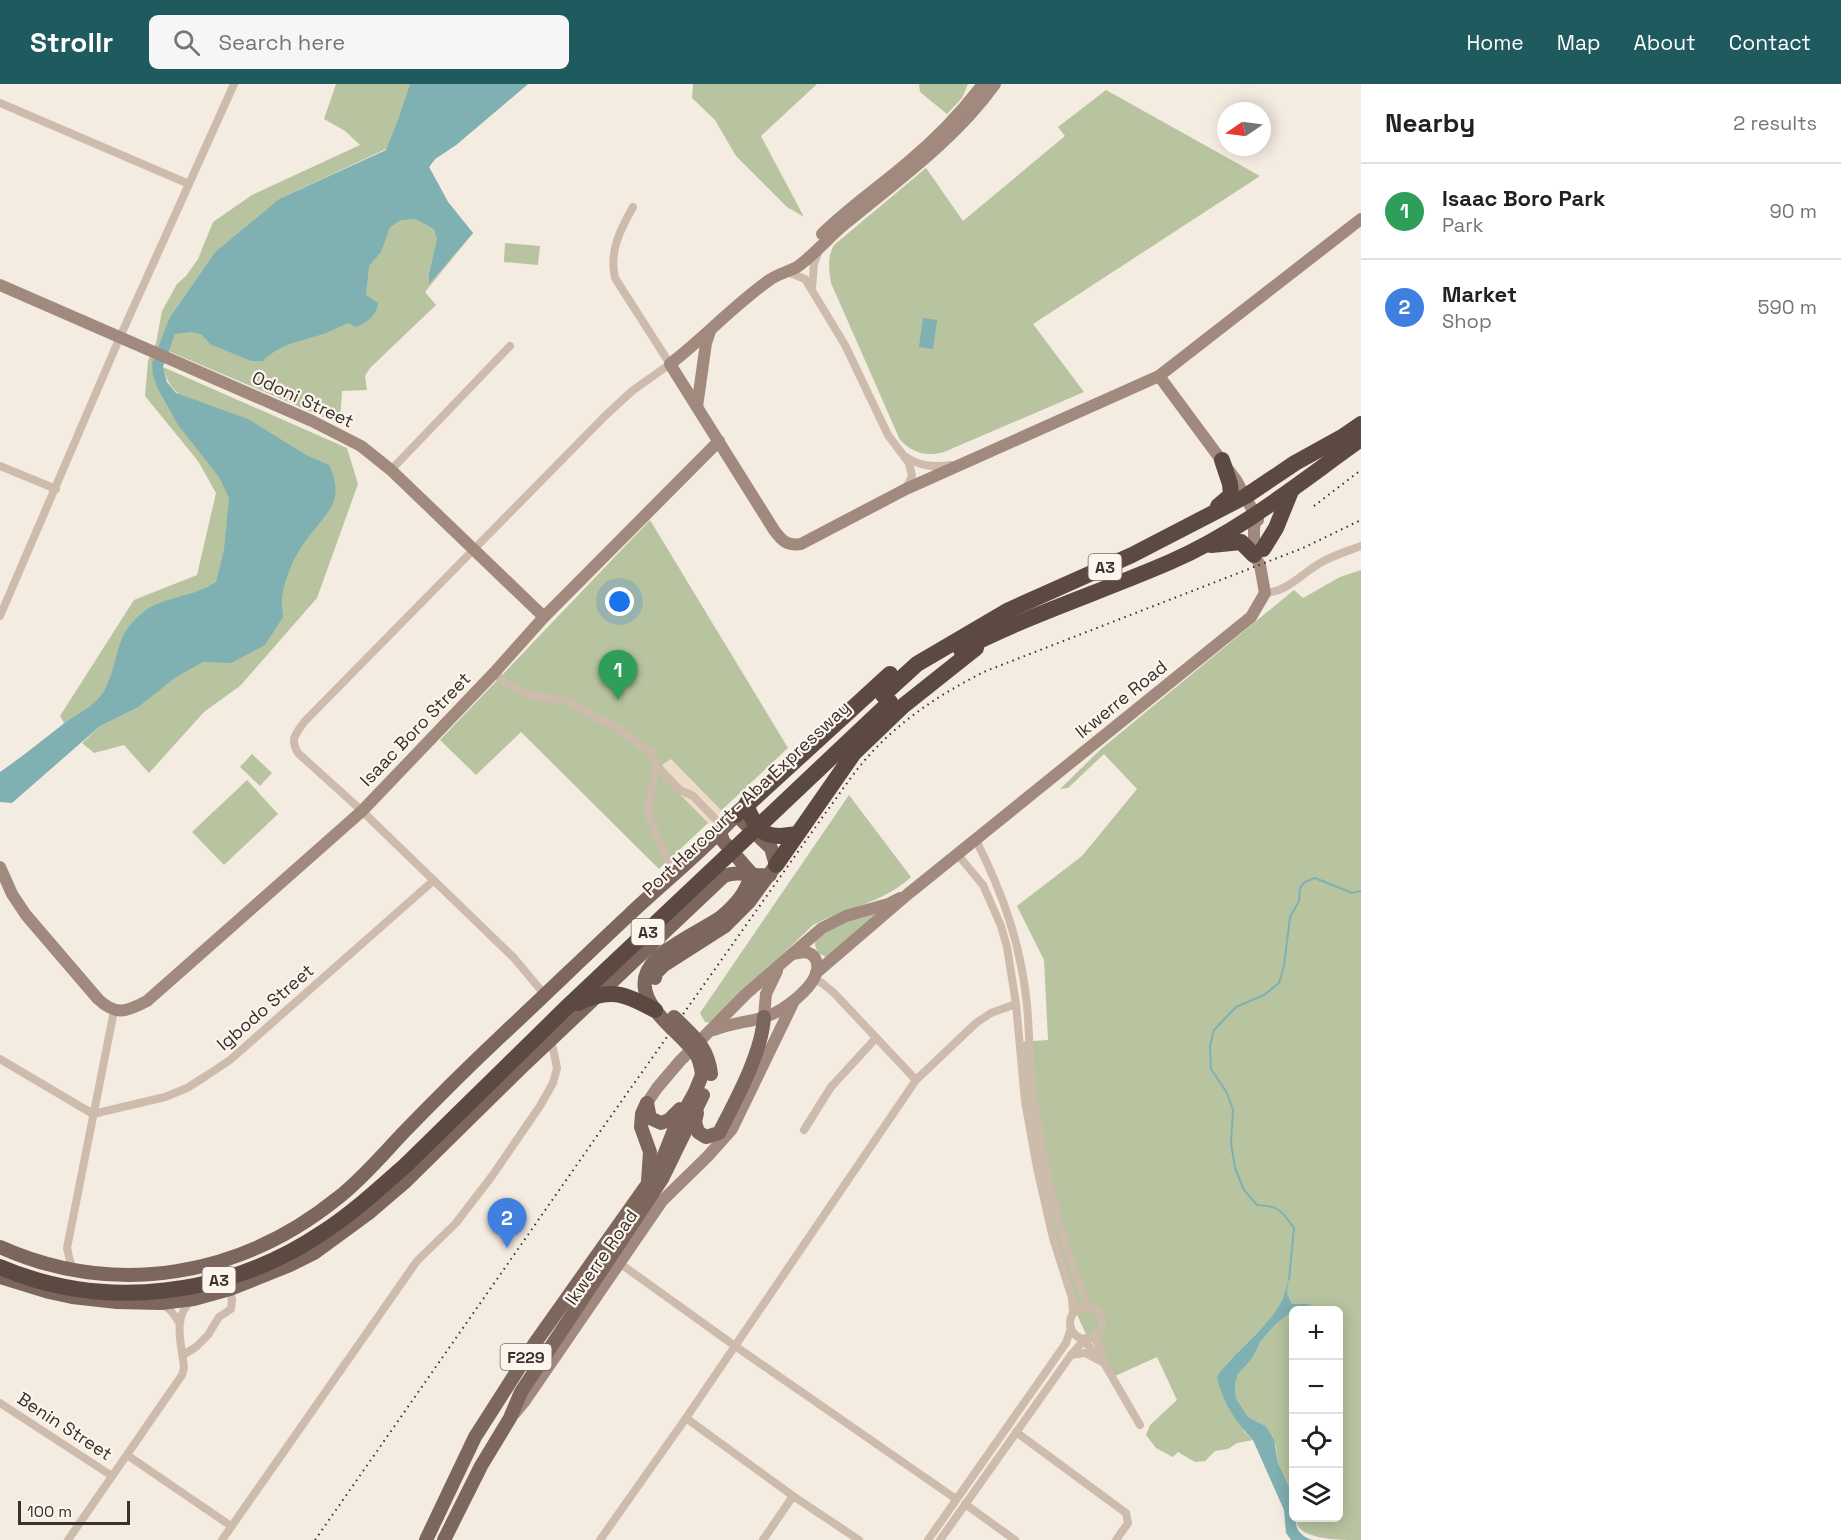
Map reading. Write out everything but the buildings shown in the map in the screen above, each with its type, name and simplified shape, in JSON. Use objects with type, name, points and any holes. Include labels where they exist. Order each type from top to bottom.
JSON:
[{"type":"highway","name":"Port Harcourt - Aba Expressway","points":[[0,1257],[37,1270],[99,1282],[157,1282],[207,1274],[260,1257],[300,1236],[404,1160],[568,1015],[887,698],[917,664],[1009,610],[1132,555],[1246,496],[1311,453],[1361,424]]},
{"type":"highway","points":[[1256,515],[1259,504],[1268,494],[1342,437]]},
{"type":"highway","name":"Port Harcourt - Aba Expressway","points":[[0,1267],[60,1286],[116,1293],[152,1292],[196,1287],[238,1275],[297,1248],[322,1233],[364,1202],[771,800],[887,698],[946,658],[999,632],[1196,549],[1256,515],[1361,439]]},
{"type":"highway","points":[[1199,521],[1231,495],[1222,460]]},
{"type":"highway","points":[[1236,480],[1245,483],[1268,482]]},
{"type":"highway","points":[[1196,549],[1226,542],[1241,542],[1259,556],[1276,528],[1291,491]]},
{"type":"highway","points":[[1171,561],[1196,541],[1240,512],[1246,496]]},
{"type":"highway","points":[[741,809],[881,681],[909,659],[941,641],[1009,610]]},
{"type":"highway","points":[[773,870],[854,753],[903,706],[999,632]]},
{"type":"highway","points":[[741,809],[748,810],[760,831],[776,836],[797,834]]},
{"type":"highway","points":[[568,1015],[593,996],[606,993],[634,999],[655,1010]]},
{"type":"main road","points":[[0,1247],[72,1270],[100,1274],[162,1274],[236,1257],[293,1229],[340,1196],[469,1066],[722,830],[741,809],[771,848],[773,870],[749,902],[664,965],[656,973],[653,982],[660,1002],[707,1054],[706,1074]]},
{"type":"main road","points":[[722,830],[723,841],[751,873]]},
{"type":"main road","points":[[0,1277],[25,1286],[72,1297],[117,1302],[161,1303],[194,1299],[230,1289],[291,1265],[314,1252],[370,1212],[404,1183],[551,1039],[568,1015],[723,876],[751,873],[759,876],[773,870]]},
{"type":"main road","points":[[706,1074],[696,1054],[655,1010],[645,988],[647,975],[655,960],[722,922],[746,891],[751,873]]},
{"type":"main road","points":[[545,995],[568,1015]]},
{"type":"main road","points":[[698,1097],[695,1122],[698,1132],[706,1137],[719,1133],[764,1034],[764,1017]]},
{"type":"main road","name":"F229","points":[[510,1418],[540,1347],[572,1323],[662,1179],[706,1074]]},
{"type":"main road","points":[[647,1103],[650,1118],[661,1123],[669,1120],[698,1097]]},
{"type":"main road","name":"F229","points":[[647,1186],[658,1168],[674,1130],[698,1097]]},
{"type":"main road","points":[[647,1103],[642,1114],[641,1127],[647,1142],[650,1161],[647,1186]]},
{"type":"main road","name":"Ikwerre Road","points":[[426,1540],[475,1437],[540,1347],[647,1186]]},
{"type":"main road","name":"Ikwerre Road","points":[[444,1540],[481,1466],[510,1418]]},
{"type":"street","points":[[0,616],[119,340],[234,84]]},
{"type":"street","points":[[545,995],[514,958],[362,811],[298,753],[293,744],[295,735],[304,722],[606,415],[756,290],[785,271],[842,215],[922,150],[969,103],[983,84]]},
{"type":"street","points":[[785,271],[796,267],[938,147],[996,84]]},
{"type":"street","points":[[0,103],[189,184]]},
{"type":"street","points":[[633,207],[618,235],[613,267],[615,278],[774,530],[787,544],[801,544],[906,489],[1104,403],[1159,376],[1361,219]]},
{"type":"street","points":[[812,288],[814,264],[821,245]]},
{"type":"street","points":[[785,271],[805,279],[845,345],[888,435],[911,470],[912,476],[906,489]]},
{"type":"street","name":"Odoni Street","points":[[0,285],[119,340],[168,358],[340,434],[373,454],[544,617]]},
{"type":"street","points":[[697,407],[710,330]]},
{"type":"street","points":[[391,470],[510,346]]},
{"type":"street","points":[[1159,376],[1236,480],[1261,524],[1259,556],[1265,593],[1272,593],[1286,587],[1323,561],[1361,546]]},
{"type":"street","name":"Isaac Boro Street","points":[[114,1011],[126,1011],[147,1001],[362,811],[494,673],[544,617],[719,441]]},
{"type":"street","points":[[903,455],[916,464],[927,466],[960,464]]},
{"type":"street","points":[[0,466],[56,489]]},
{"type":"street","name":"Ikwerre Road","points":[[510,1418],[524,1402],[572,1323],[662,1201],[732,1129],[794,1001],[815,976],[908,894],[1251,617],[1265,593]]},
{"type":"street","points":[[494,673],[520,691],[532,696],[570,701],[594,717],[615,726],[652,754],[656,765],[680,790],[693,796],[722,830]]},
{"type":"street","points":[[656,765],[648,811],[668,861]]},
{"type":"street","points":[[976,840],[1005,902],[1017,945],[1026,1004],[1034,1100],[1046,1165],[1063,1236],[1088,1307]]},
{"type":"street","points":[[958,855],[983,885],[1001,926],[1011,967],[1022,1077],[1033,1145],[1053,1239],[1072,1298],[1074,1313]]},
{"type":"street","points":[[0,867],[12,894],[39,931],[98,999],[114,1011],[67,1248],[72,1270]]},
{"type":"street","name":"Igbodo Street","points":[[93,1114],[165,1097],[187,1088],[213,1071],[239,1052],[433,881]]},
{"type":"street","name":"Ikwerre Road","points":[[647,1103],[680,1061],[746,994],[822,928],[833,921],[888,904],[908,894]]},
{"type":"street","points":[[793,954],[802,952],[813,956],[817,966],[815,976],[834,993],[915,1080]]},
{"type":"street","points":[[828,963],[825,974],[834,993]]},
{"type":"street","points":[[764,1017],[766,994],[781,965]]},
{"type":"street","name":"Ikwerre Road","points":[[710,1031],[728,1024],[764,1017],[794,1001]]},
{"type":"street","points":[[600,1540],[686,1418],[915,1080],[976,1023],[990,1013],[1016,1004]]},
{"type":"street","points":[[804,1130],[831,1087],[876,1038]]},
{"type":"street","points":[[222,1540],[417,1261],[456,1223],[492,1176],[540,1106],[553,1083],[557,1068],[551,1039]]},
{"type":"street","points":[[0,1059],[93,1114]]},
{"type":"street","points":[[48,1264],[60,1258],[67,1248]]},
{"type":"street","points":[[618,1262],[956,1499]]},
{"type":"street","points":[[183,1355],[196,1347],[208,1335],[219,1317],[231,1309],[230,1289]]},
{"type":"street","points":[[68,1540],[182,1375],[184,1368],[179,1322],[182,1311],[194,1299]]},
{"type":"street","points":[[161,1303],[179,1322]]},
{"type":"street","points":[[1104,1363],[1099,1346],[1100,1316],[1088,1307],[1078,1309],[1070,1322],[1071,1328],[1077,1336],[1085,1339],[1104,1363],[1140,1425]]},
{"type":"street","points":[[928,1540],[1066,1342],[1071,1328]]},
{"type":"street","points":[[940,1540],[1071,1355],[1085,1339],[1098,1332]]},
{"type":"street","points":[[1071,1355],[1085,1353],[1104,1363]]},
{"type":"street","name":"Benin Street","points":[[0,1403],[112,1476]]},
{"type":"street","points":[[686,1418],[793,1496],[859,1540]]},
{"type":"street","points":[[1016,1432],[1126,1513],[1128,1523],[1116,1540]]},
{"type":"street","points":[[128,1455],[231,1526]]},
{"type":"street","points":[[763,1540],[793,1496]]},
{"type":"street","points":[[965,1504],[1015,1540]]},
{"type":"green space","points":[[336,84],[441,84],[386,149],[279,199],[215,252],[170,317],[153,376],[275,517],[127,686],[64,723],[60,716],[134,600],[197,575],[216,493],[198,461],[145,396],[148,361],[156,343],[162,311],[177,284],[198,259],[213,222],[252,195],[360,145],[345,131],[324,119]]},
{"type":"green space","points":[[528,84],[456,145],[435,159],[429,167],[448,202],[473,233],[425,292],[436,305],[370,368],[365,376],[367,390],[342,391],[340,424],[168,351],[175,334]]},
{"type":"green space","points":[[693,84],[817,84],[761,136],[804,217],[787,207],[736,156],[715,120],[692,98]]},
{"type":"green space","points":[[919,84],[968,84],[962,98],[947,114],[920,92]]},
{"type":"green space","points":[[1106,90],[1217,152],[1217,156],[1224,156],[1260,176],[1033,324],[1084,392],[944,452],[926,454],[915,451],[900,440],[831,283],[829,259],[834,245],[926,168],[963,221],[1065,136],[1058,127]]},
{"type":"green space","points":[[505,243],[540,246],[538,265],[504,262]]},
{"type":"green space","points":[[163,367],[347,448],[358,484],[317,598],[240,686],[204,712],[149,773],[124,745],[94,753],[82,743],[100,726],[137,708],[250,608],[219,409],[183,397],[171,386]]},
{"type":"green space","points":[[650,520],[788,748],[659,869],[521,732],[476,775],[440,740]]},
{"type":"green space","points":[[1361,570],[1361,1540],[1331,1539],[1310,1535],[1303,1531],[1297,1522],[1343,1522],[1343,1306],[1292,1304],[1287,1293],[1288,1281],[1282,1300],[1270,1319],[1217,1376],[1244,1431],[1253,1440],[1215,1451],[1205,1461],[1195,1462],[1178,1452],[1173,1457],[1156,1448],[1146,1435],[1150,1425],[1177,1400],[1157,1357],[1115,1376],[1085,1332],[1073,1306],[1048,1218],[1019,1042],[1048,1040],[1044,960],[1017,906],[1082,856],[1137,789],[1104,754],[1068,788],[1060,789],[1101,749],[1294,590],[1303,598],[1340,577]]},
{"type":"green space","points":[[252,754],[272,773],[260,786],[240,767]]},
{"type":"green space","points":[[247,780],[278,814],[224,865],[192,832]]},
{"type":"green space","points":[[849,795],[911,877],[889,893],[813,925],[712,1023],[705,1022],[700,1013]]},
{"type":"green space","points":[[880,912],[826,957],[818,953],[815,944],[817,938],[823,933],[843,923]]},
{"type":"green space","points":[[1289,1314],[1289,1486],[1278,1463],[1276,1447],[1266,1426],[1248,1417],[1236,1398],[1235,1385],[1238,1374],[1252,1359],[1261,1341],[1276,1324]]},
{"type":"shaded area","points":[[671,759],[722,811],[709,824],[661,775],[663,764]]},
{"type":"water","points":[[410,84],[528,84],[456,145],[435,159],[429,167],[448,202],[473,233],[429,284],[437,239],[434,229],[416,219],[401,220],[390,227],[381,252],[369,266],[366,295],[378,303],[374,315],[364,323],[356,327],[348,323],[326,333],[292,343],[277,350],[263,361],[251,361],[210,344],[201,334],[190,332],[175,334],[163,367],[167,382],[176,393],[248,419],[306,455],[329,465],[334,477],[335,497],[327,513],[298,552],[291,567],[283,591],[283,617],[265,645],[231,663],[203,662],[176,677],[137,708],[100,726],[12,803],[0,802],[0,772],[93,704],[102,694],[110,677],[121,640],[132,623],[149,608],[216,582],[224,550],[229,498],[219,477],[178,425],[153,376],[152,363],[170,317],[215,252],[279,199],[386,150]]},
{"type":"water","points":[[923,318],[937,320],[933,349],[919,347]]},
{"type":"water","points":[[1289,1277],[1287,1293],[1292,1304],[1312,1304],[1289,1306],[1289,1314],[1276,1324],[1261,1341],[1252,1359],[1238,1374],[1235,1385],[1236,1398],[1248,1417],[1266,1426],[1274,1440],[1278,1463],[1289,1486],[1289,1522],[1296,1522],[1302,1534],[1312,1540],[1291,1540],[1286,1533],[1284,1510],[1253,1440],[1235,1418],[1226,1402],[1217,1376],[1261,1329],[1283,1297]]},
{"type":"waterway","points":[[1289,1279],[1294,1228],[1279,1210],[1270,1206],[1257,1205],[1244,1190],[1235,1168],[1231,1143],[1233,1110],[1227,1093],[1211,1069],[1210,1046],[1214,1030],[1236,1007],[1264,995],[1279,983],[1284,966],[1290,917],[1299,901],[1300,888],[1305,882],[1315,878],[1352,893],[1361,891]]},
{"type":"railway","points":[[1314,506],[1361,470]]},
{"type":"railway","points":[[315,1540],[824,815],[860,766],[887,737],[934,700],[986,671],[1303,548],[1361,520]]},
{"type":"place","name":"Isaac Boro Park","points":[[618,700]]},
{"type":"place","name":"Market","points":[[507,1248]]}]
